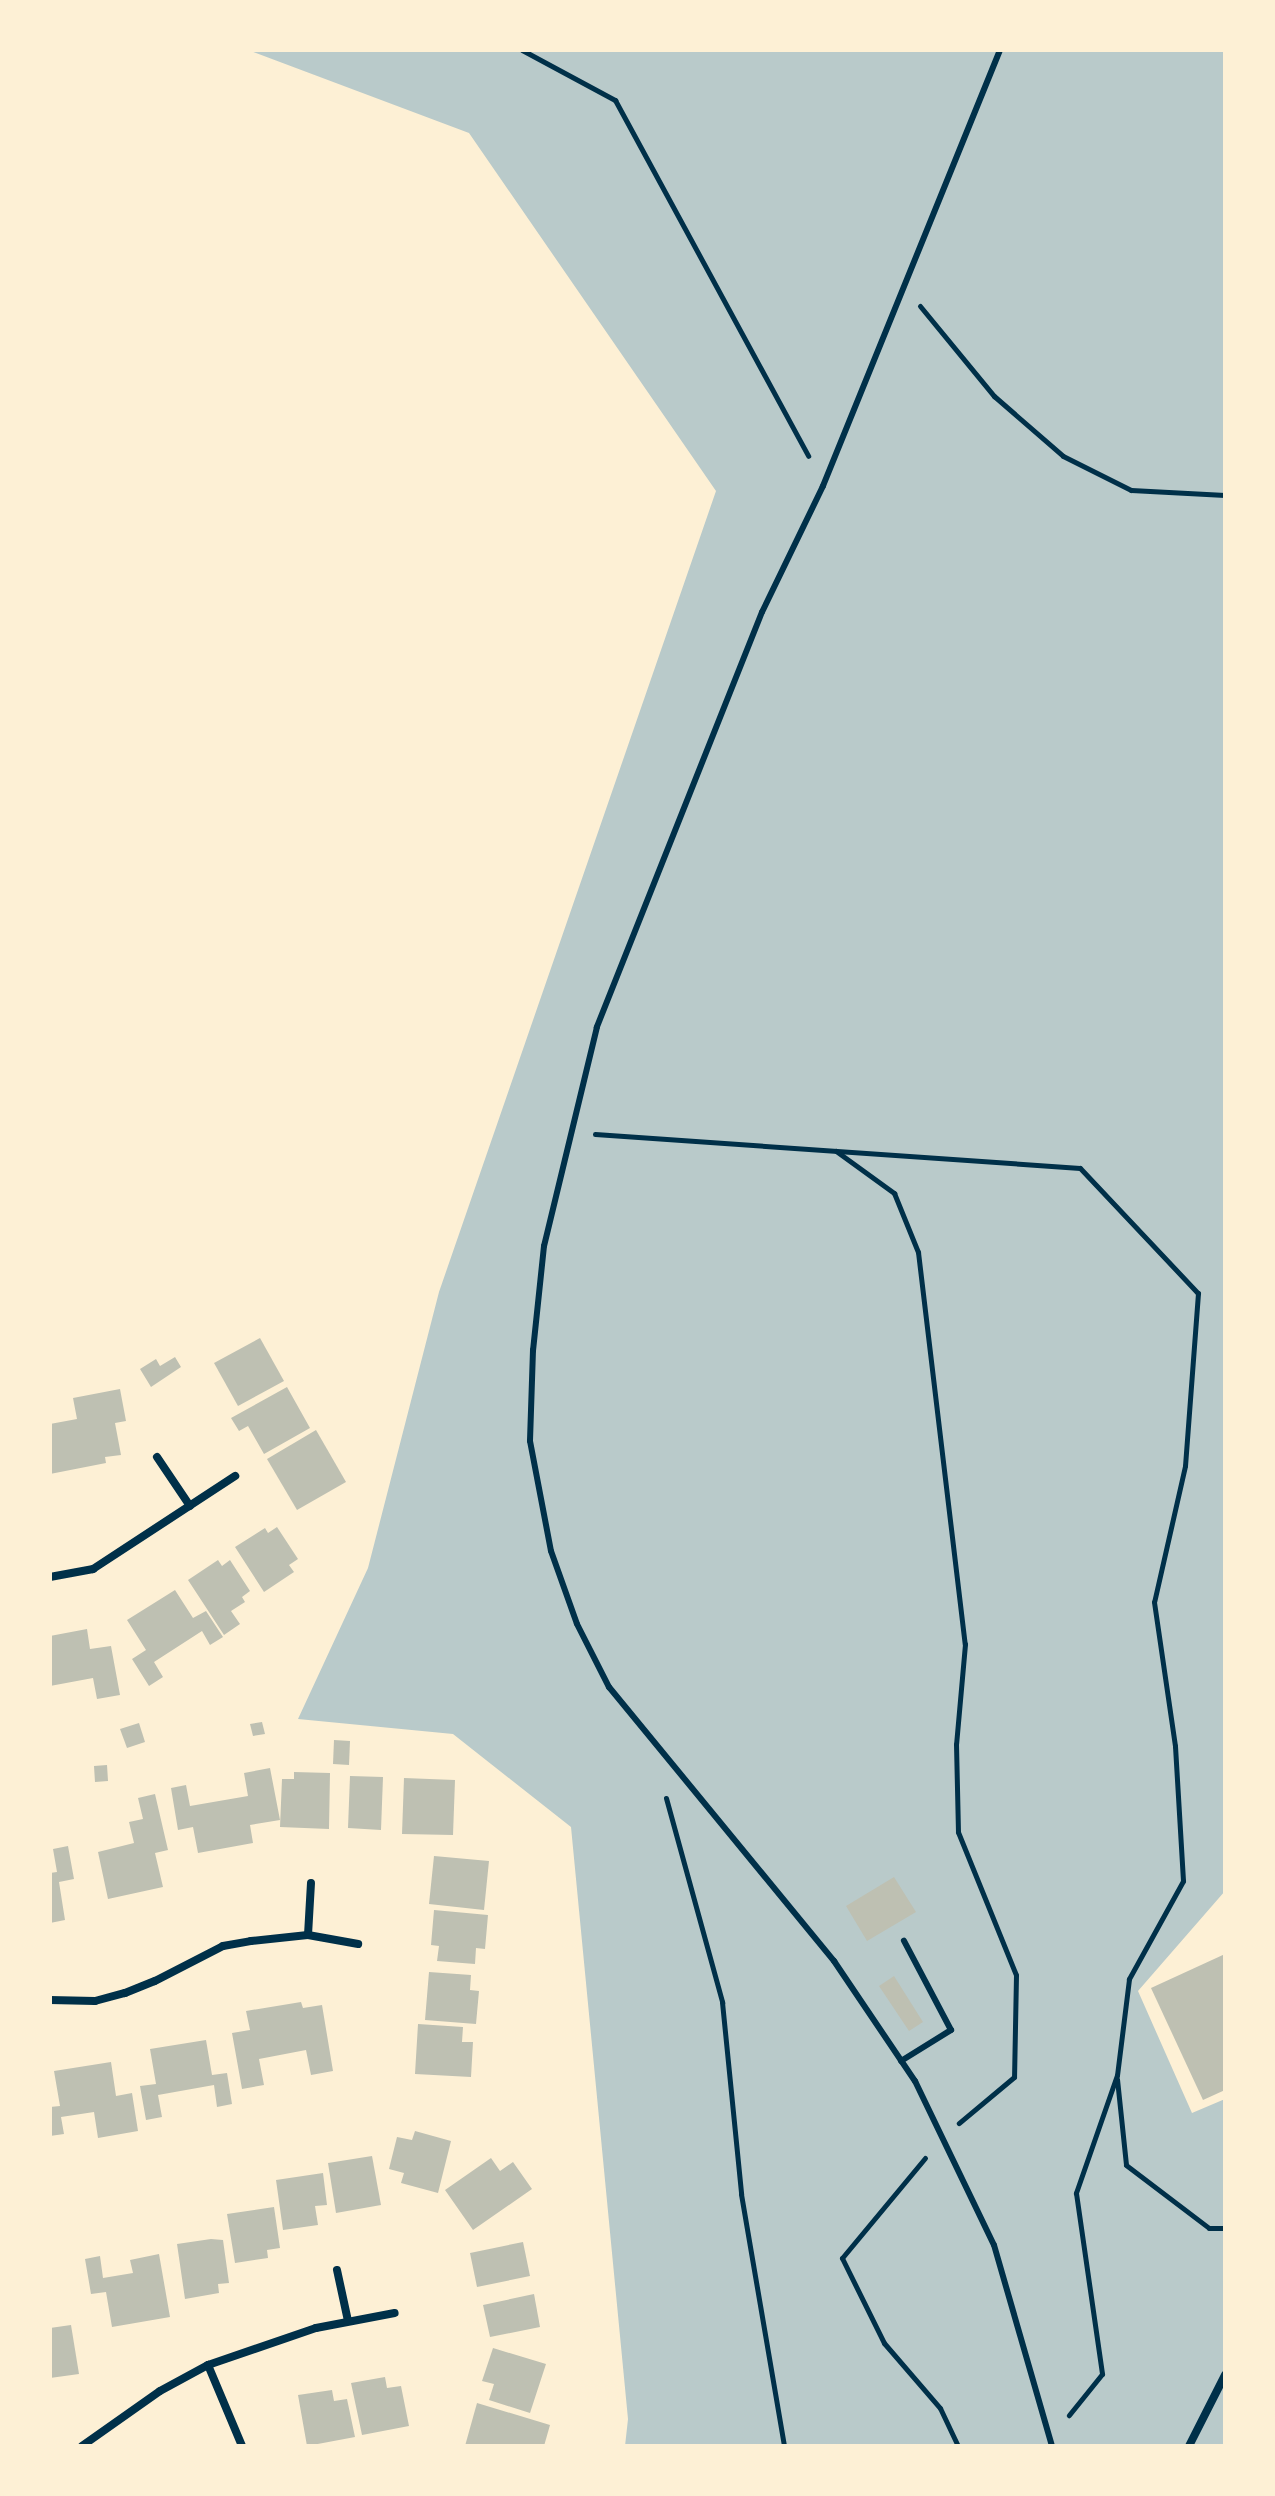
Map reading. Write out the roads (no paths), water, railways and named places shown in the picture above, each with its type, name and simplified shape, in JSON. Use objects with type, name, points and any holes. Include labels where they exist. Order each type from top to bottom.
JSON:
[{"type":"street","points":[[157,1457],[190,1506]]},
{"type":"street","points":[[50,1577],[93,1569],[235,1476]]},
{"type":"street","points":[[308,1935],[311,1883]]},
{"type":"street","points":[[50,2000],[95,2001],[155,1981],[223,1946],[308,1935],[358,1944]]},
{"type":"street","points":[[337,2270],[348,2321]]},
{"type":"street","points":[[82,2446],[160,2391],[208,2365],[284,2336],[395,2313]]},
{"type":"street","points":[[208,2365],[242,2446]]},
{"type":"street","points":[[1189,2446],[1225,2375]]},
{"type":"lane","points":[[1000,50],[823,486],[762,612],[597,1027],[544,1246],[533,1350],[530,1441],[551,1551],[577,1624],[609,1687],[834,1961],[901,2061],[942,2137],[994,2245],[1052,2446]]},
{"type":"lane","points":[[901,2061],[951,2030],[904,1941]]}]
